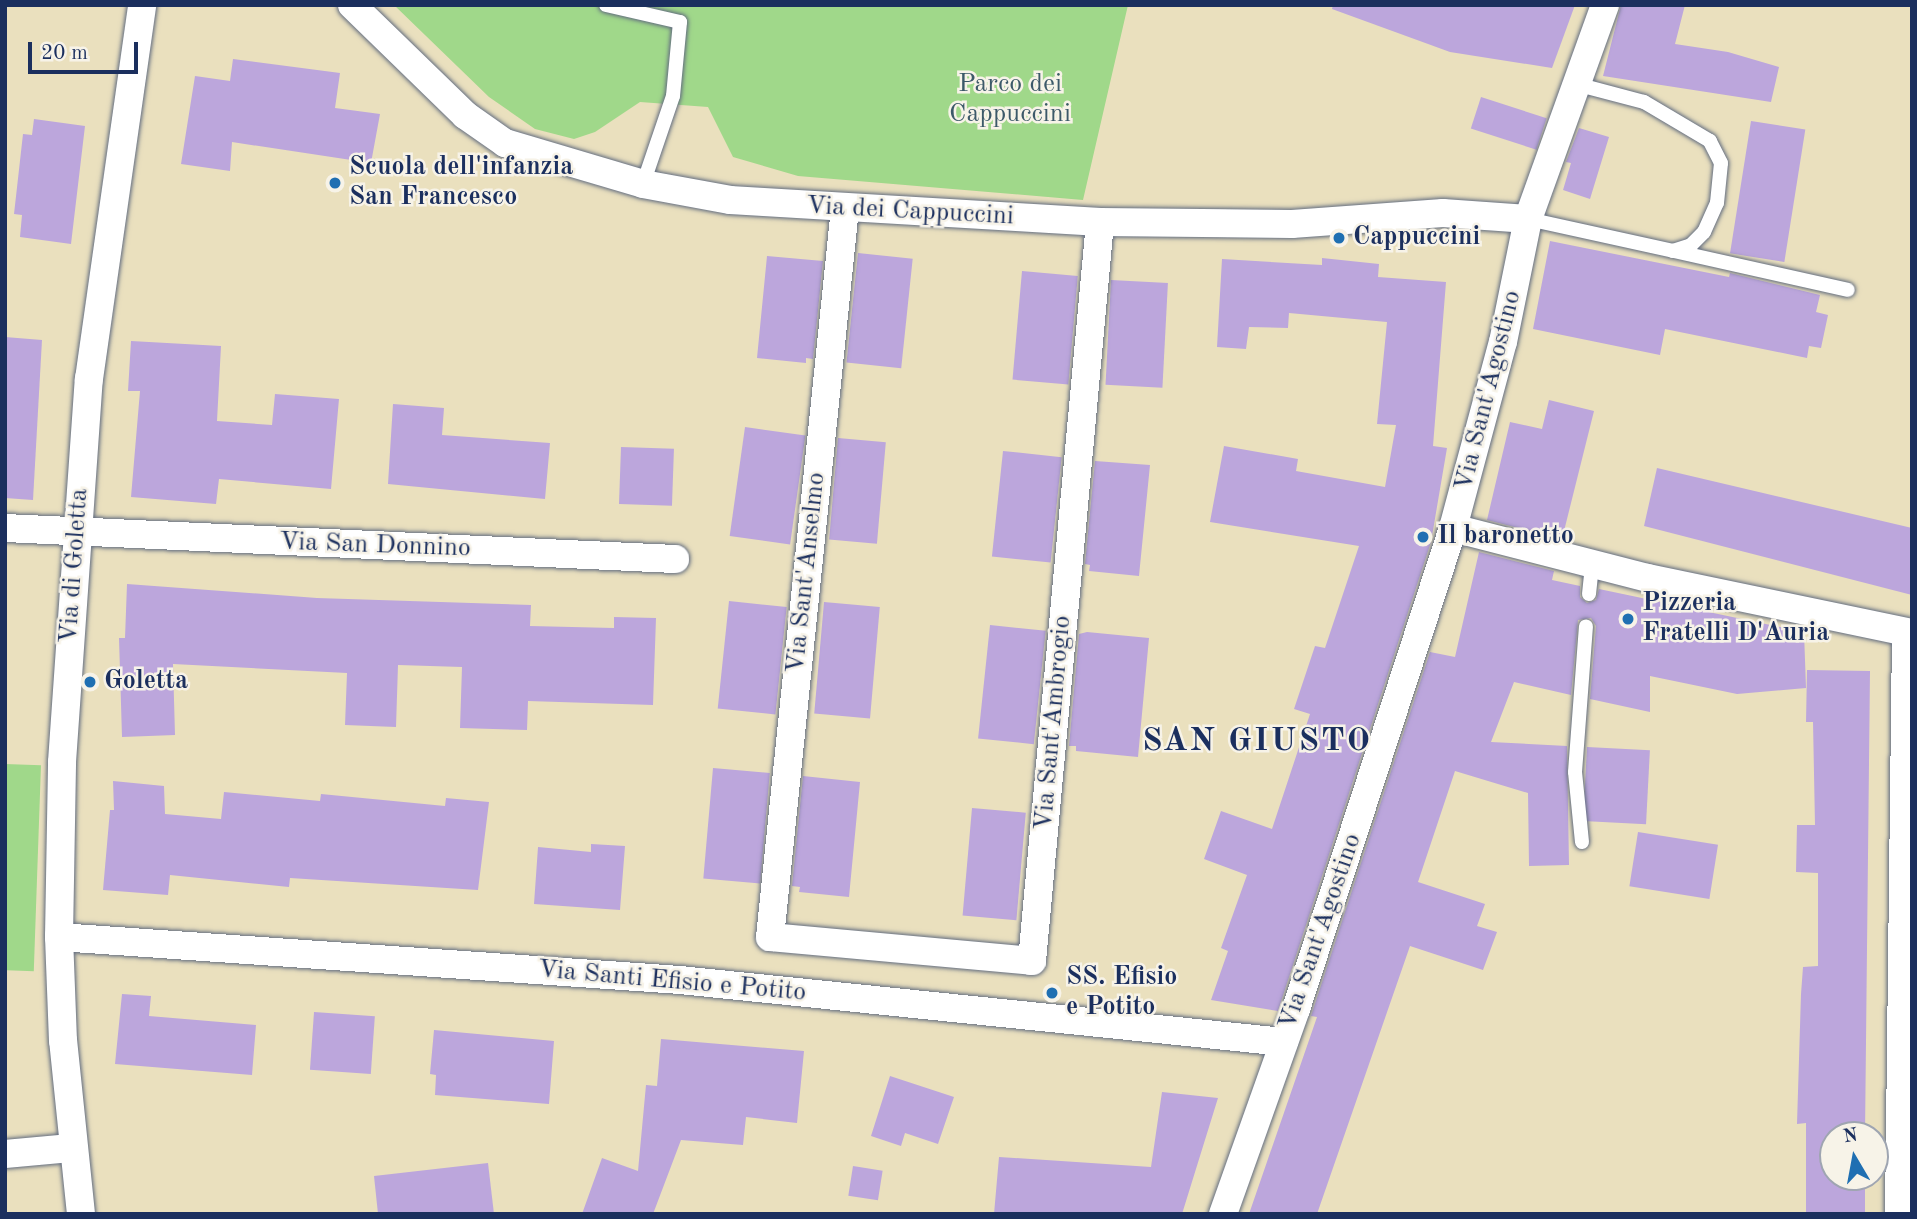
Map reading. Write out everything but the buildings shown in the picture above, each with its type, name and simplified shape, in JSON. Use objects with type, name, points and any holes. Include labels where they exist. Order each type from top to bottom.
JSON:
[{"type":"street","name":"Via di Goletta","points":[[81,1214],[71,1147],[59,937],[62,762],[76,532],[89,379],[142,5]]},
{"type":"street","name":"Via dei Cappuccini","points":[[352,5],[488,133],[522,150],[643,184],[730,200],[1100,222],[1292,224],[1443,213],[1528,219]]},
{"type":"street","name":"Via Sant'Agostino","points":[[1223,1214],[1284,1042],[1453,528],[1503,342],[1528,219],[1605,5]]},
{"type":"street","name":"Via Sant'Anselmo","points":[[770,937],[845,208]]},
{"type":"street","name":"Via Sant'Ambrogio","points":[[770,937],[1032,961],[1100,222]]},
{"type":"street","name":"Via San Donnino","points":[[5,528],[674,559]]},
{"type":"street","points":[[1453,528],[1592,565],[1909,633],[1899,1214]]},
{"type":"street","name":"Via Santi Efisio e Potito","points":[[59,937],[680,980],[1284,1042]]},
{"type":"street","points":[[5,1154],[71,1147]]},
{"type":"lane","points":[[606,5],[680,22],[673,96],[643,184]]},
{"type":"lane","points":[[1576,83],[1644,102],[1687,123],[1717,152],[1722,176],[1710,220],[1690,245],[1673,251]]},
{"type":"lane","points":[[1528,219],[1848,290]]},
{"type":"lane","points":[[1589,594],[1592,565]]},
{"type":"lane","points":[[1582,842],[1575,772],[1586,626]]},
{"type":"green space","name":"Parco dei Cappuccini","points":[[394,5],[1128,5],[1083,200],[798,176],[733,157],[708,107],[640,102],[595,132],[574,139],[535,129],[489,97]]},
{"type":"green space","points":[[5,764],[41,765],[34,971],[5,970]]},
{"type":"place","name":"Scuola dell'infanzia San Francesco","points":[[335,183]]},
{"type":"place","name":"Cappuccini","points":[[1339,238]]},
{"type":"place","name":"Il baronetto","points":[[1423,537]]},
{"type":"place","name":"Pizzeria Fratelli D'Auria","points":[[1628,619]]},
{"type":"place","name":"Goletta","points":[[90,682]]},
{"type":"place","name":"SS. Efisio e Potito","points":[[1052,993]]},
{"type":"district","name":"SAN GIUSTO","points":[[1257,742]]}]
